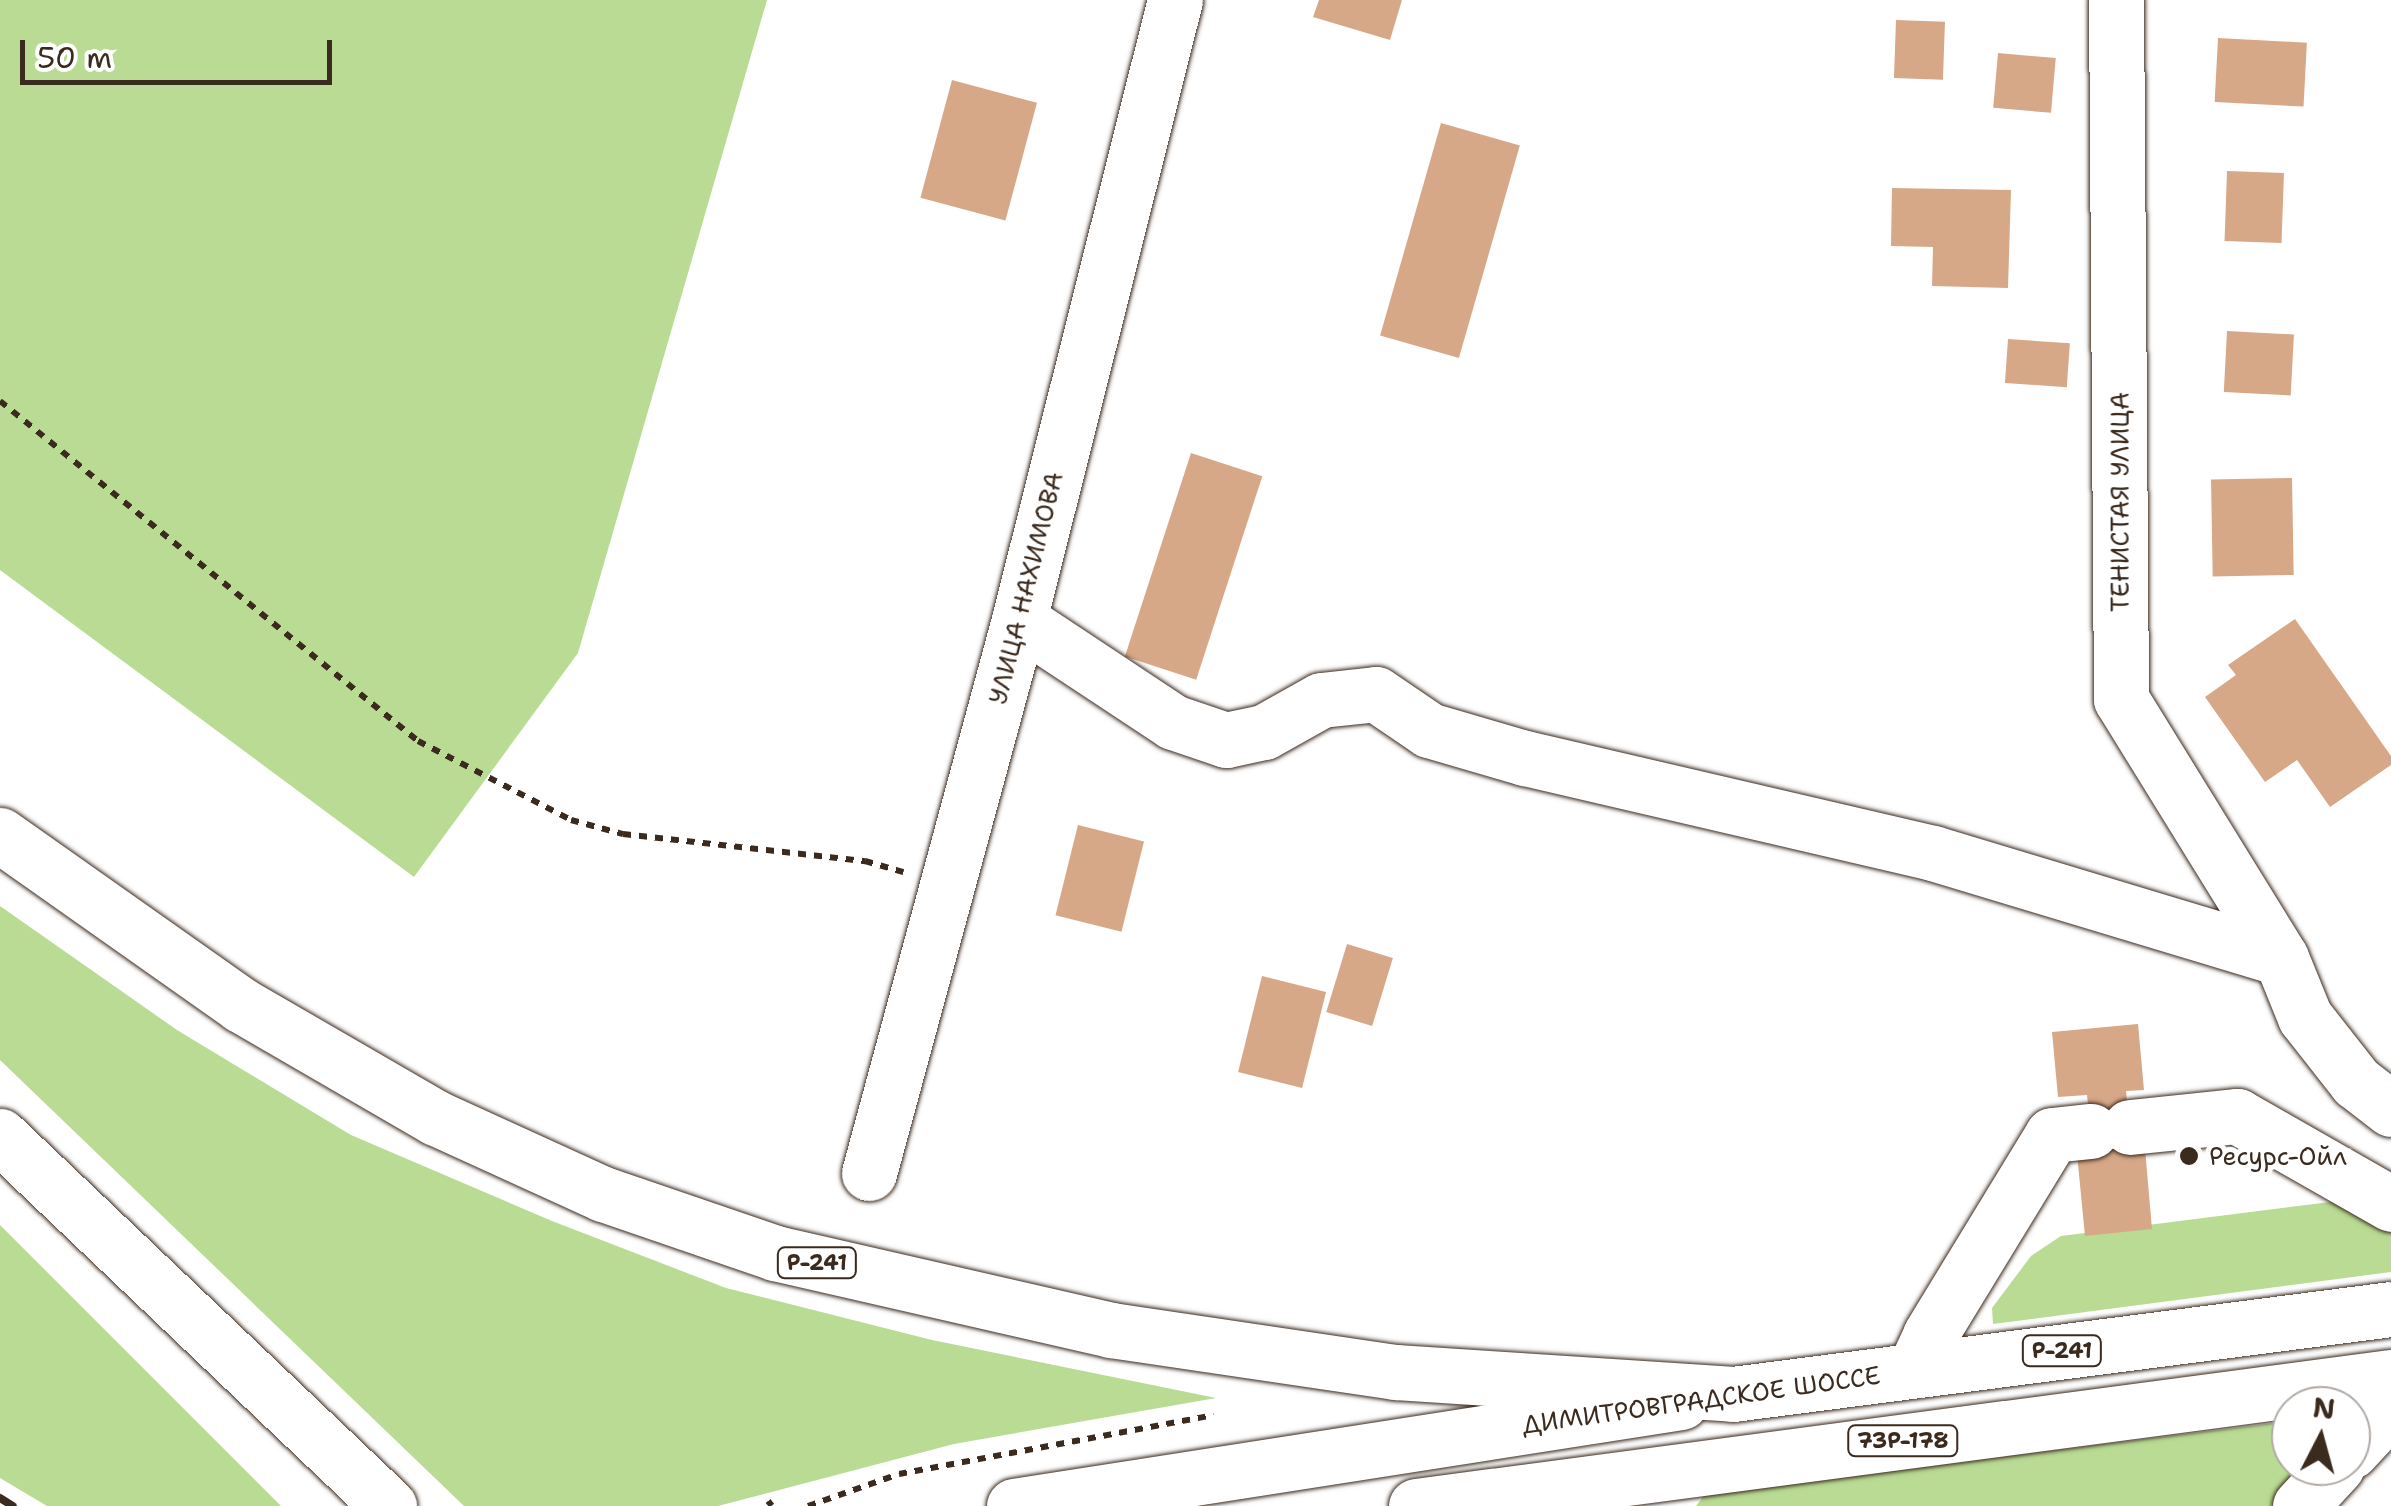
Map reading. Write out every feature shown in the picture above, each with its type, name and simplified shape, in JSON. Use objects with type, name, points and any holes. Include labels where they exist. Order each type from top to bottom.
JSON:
[{"type":"main road","name":"УЛИЦА НАХИМОВА","points":[[869,1173],[1019,620],[1175,0]]},
{"type":"main road","name":"ТЕНИСТАЯ УЛИЦА","points":[[2116,0],[2121,699],[2281,958],[2305,1017],[2356,1082],[2391,1109]]},
{"type":"main road","points":[[1019,620],[1173,722],[1226,740],[1264,732],[1321,700],[1376,694],[1429,730],[1525,758],[1933,853],[2281,958]]},
{"type":"main road","name":"Р-241","points":[[0,835],[241,1005],[436,1118],[603,1194],[775,1253],[1111,1330],[1396,1372],[1733,1394]]},
{"type":"main road","points":[[1914,1370],[1930,1335],[2052,1135],[2237,1116],[2391,1204]]},
{"type":"main road","points":[[0,1136],[390,1506]]},
{"type":"main road","name":"ДИМИТРОВГРАДСКОЕ ШОССЕ","points":[[1014,1506],[1733,1394],[2391,1310]]},
{"type":"main road","name":"73Р-178","points":[[1416,1506],[1587,1495],[2391,1377]]},
{"type":"main road","points":[[2371,1430],[2391,1408]]},
{"type":"main road","points":[[2300,1506],[2318,1486]]},
{"type":"path","points":[[0,401],[418,741],[571,820],[622,834],[865,861],[948,884]]},
{"type":"green space","points":[[0,0],[767,0],[578,653],[414,877],[0,570]]},
{"type":"green space","points":[[0,906],[177,1030],[351,1135],[552,1221],[726,1288],[932,1340],[1216,1398],[954,1444],[718,1506],[464,1506],[0,1060]]},
{"type":"green space","points":[[2338,1201],[2391,1230],[2391,1272],[1993,1324],[1992,1308],[2031,1256],[2061,1236]]},
{"type":"green space","points":[[0,1225],[281,1506],[47,1506],[0,1478]]},
{"type":"green space","points":[[2271,1423],[2271,1486],[2286,1486],[2271,1506],[1696,1506],[1706,1493]]},
{"type":"building","points":[[1319,0],[1402,0],[1390,40],[1313,17]]},
{"type":"building","points":[[1896,20],[1945,22],[1943,80],[1894,78]]},
{"type":"building","points":[[2218,38],[2307,43],[2304,107],[2215,102]]},
{"type":"building","points":[[1998,53],[2056,58],[2051,113],[1993,108]]},
{"type":"building","points":[[952,80],[1037,103],[1005,221],[920,198]]},
{"type":"building","points":[[1441,123],[1520,146],[1459,358],[1380,335]]},
{"type":"building","points":[[2227,171],[2284,173],[2282,243],[2225,241]]},
{"type":"building","points":[[1892,188],[2011,190],[2008,288],[1932,286],[1933,247],[1891,246]]},
{"type":"building","points":[[2227,331],[2294,335],[2291,395],[2224,392]]},
{"type":"building","points":[[2008,339],[2070,343],[2067,387],[2005,383]]},
{"type":"building","points":[[1191,453],[1262,476],[1196,680],[1125,657]]},
{"type":"building","points":[[2292,478],[2294,575],[2213,576],[2211,479]]},
{"type":"building","points":[[2295,619],[2391,756],[2391,765],[2330,807],[2297,760],[2265,782],[2205,697],[2236,675],[2228,665]]},
{"type":"building","points":[[1078,825],[1144,841],[1121,932],[1056,915]]},
{"type":"building","points":[[1347,944],[1393,958],[1372,1026],[1326,1012]]},
{"type":"building","points":[[1262,976],[1326,992],[1302,1088],[1238,1072]]},
{"type":"building","points":[[2138,1024],[2144,1090],[2126,1091],[2131,1138],[2144,1137],[2152,1229],[2085,1236],[2076,1144],[2092,1142],[2087,1095],[2058,1097],[2052,1032]]},
{"type":"railway","points":[[0,1498],[13,1506]]},
{"type":"place","name":"Ресурс-Ойл","points":[[2189,1156]]}]
